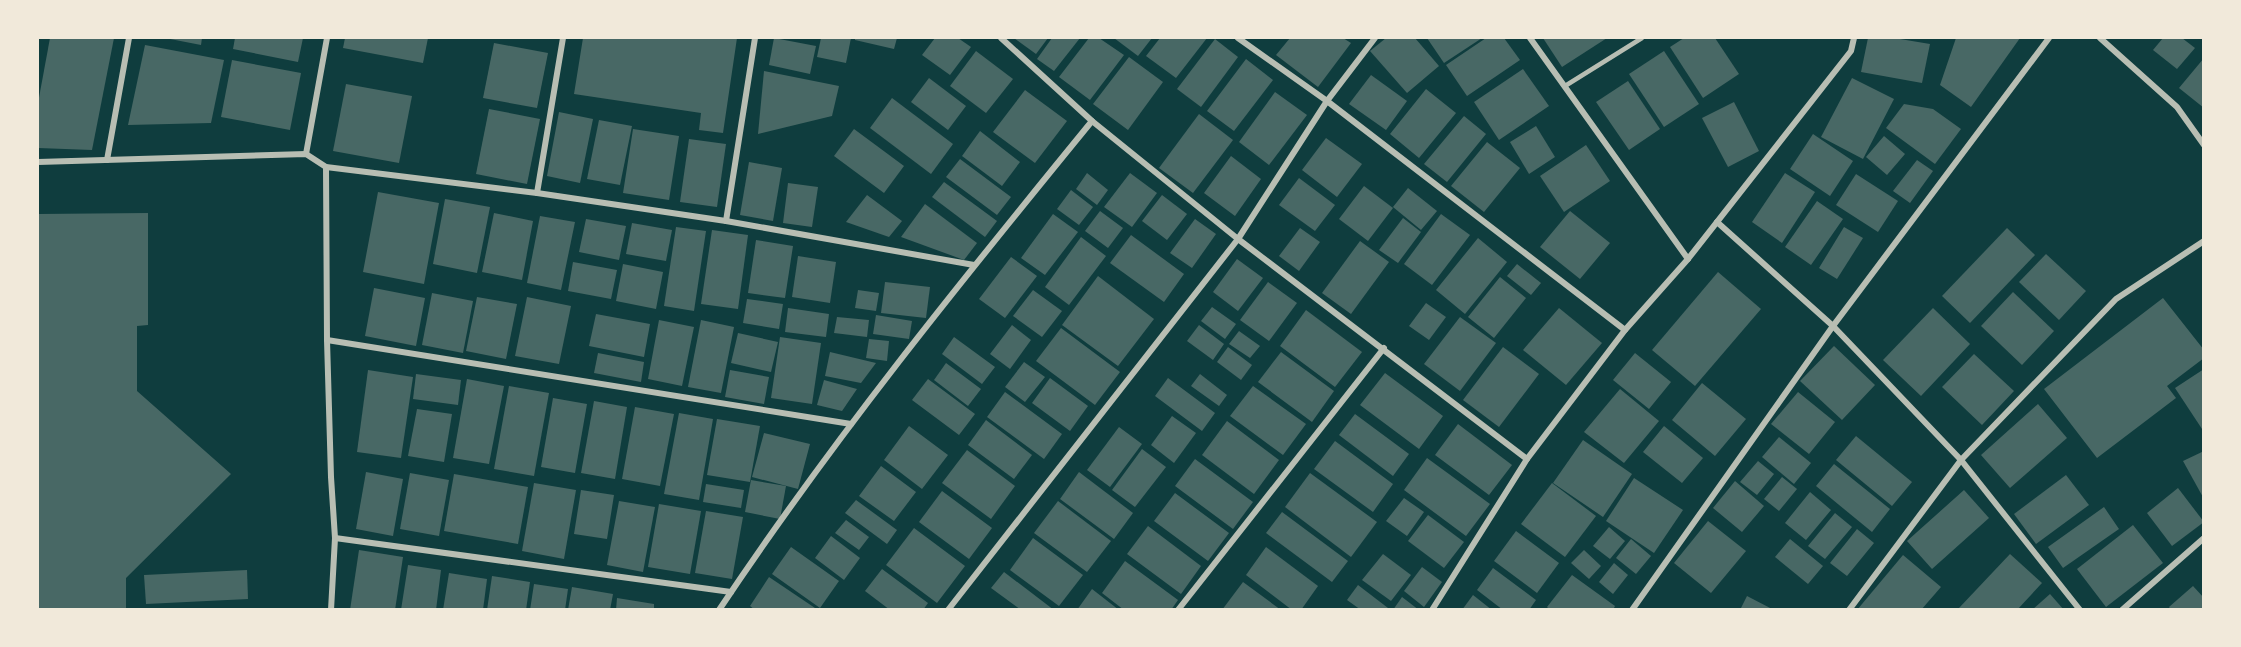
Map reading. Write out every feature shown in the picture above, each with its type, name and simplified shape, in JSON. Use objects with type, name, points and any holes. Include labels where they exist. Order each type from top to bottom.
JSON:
[{"type":"street","points":[[107,159],[129,38]]},
{"type":"street","points":[[306,154],[327,38]]},
{"type":"street","points":[[537,193],[563,38]]},
{"type":"street","points":[[726,221],[754,38]]},
{"type":"street","points":[[1001,38],[1092,121],[1238,239],[1527,459]]},
{"type":"street","points":[[1238,38],[1327,101],[1625,330]]},
{"type":"street","points":[[948,609],[1238,239],[1327,101],[1375,38]]},
{"type":"street","points":[[1530,38],[1688,259]]},
{"type":"street","points":[[1432,609],[1527,459],[1625,330],[1688,259],[1851,51],[1854,38]]},
{"type":"street","points":[[1632,609],[1833,326],[2049,38]]},
{"type":"street","points":[[2100,38],[2177,107],[2204,146]]},
{"type":"street","points":[[719,609],[851,424],[974,265],[1092,121]]},
{"type":"street","points":[[38,162],[306,154],[326,167],[537,193],[726,221],[974,265]]},
{"type":"street","points":[[326,167],[327,340],[335,538],[331,609]]},
{"type":"street","points":[[1717,222],[1833,326],[1961,460],[2080,609]]},
{"type":"street","points":[[1849,609],[1961,460],[2116,299],[2204,241]]},
{"type":"street","points":[[327,340],[851,424]]},
{"type":"street","points":[[1179,609],[1384,348]]},
{"type":"street","points":[[335,538],[731,592]]},
{"type":"street","points":[[2122,609],[2204,538]]},
{"type":"lane","points":[[1565,86],[1641,38]]},
{"type":"building","points":[[50,38],[114,38],[92,150],[38,148],[38,103]]},
{"type":"building","points":[[165,38],[202,38],[201,45]]},
{"type":"building","points":[[235,38],[303,38],[298,62],[233,49]]},
{"type":"building","points":[[345,38],[428,38],[423,63],[343,48]]},
{"type":"building","points":[[583,38],[737,38],[723,133],[699,130],[701,113],[574,94]]},
{"type":"building","points":[[774,38],[816,46],[810,74],[769,65]]},
{"type":"building","points":[[821,38],[851,38],[846,63],[817,57]]},
{"type":"building","points":[[855,38],[897,38],[894,49],[855,40]]},
{"type":"building","points":[[935,38],[958,38],[971,47],[950,75],[922,55]]},
{"type":"building","points":[[1014,38],[1048,38],[1036,54]]},
{"type":"building","points":[[1052,38],[1080,38],[1054,71],[1037,59]]},
{"type":"building","points":[[1089,38],[1099,38],[1124,55],[1090,100],[1059,77]]},
{"type":"building","points":[[1114,38],[1152,38],[1138,56]]},
{"type":"building","points":[[1160,38],[1207,38],[1176,78],[1146,56]]},
{"type":"building","points":[[1290,38],[1343,38],[1351,43],[1318,87],[1276,55]]},
{"type":"building","points":[[1386,38],[1415,38],[1439,66],[1407,93],[1370,51]]},
{"type":"building","points":[[1427,38],[1482,38],[1444,63]]},
{"type":"building","points":[[1486,38],[1504,38],[1520,60],[1467,96],[1446,65]]},
{"type":"building","points":[[1543,38],[1607,38],[1562,67]]},
{"type":"building","points":[[1684,38],[1715,38],[1739,74],[1703,98],[1670,47]]},
{"type":"building","points":[[1868,38],[1894,38],[1930,44],[1922,83],[1861,72]]},
{"type":"building","points":[[1956,38],[2020,38],[1971,107],[1940,85]]},
{"type":"building","points":[[2163,38],[2182,38],[2195,48],[2177,69],[2153,50]]},
{"type":"building","points":[[1215,39],[1238,57],[1201,107],[1177,89]]},
{"type":"building","points":[[494,43],[548,53],[537,108],[483,98]]},
{"type":"building","points":[[145,45],[224,60],[211,123],[128,125]]},
{"type":"building","points":[[976,51],[1013,79],[986,113],[950,86]]},
{"type":"building","points":[[1664,51],[1699,104],[1664,127],[1629,74]]},
{"type":"building","points":[[1129,57],[1163,82],[1128,130],[1093,104]]},
{"type":"building","points":[[2204,58],[2204,108],[2179,88]]},
{"type":"building","points":[[1246,59],[1273,80],[1234,131],[1207,111]]},
{"type":"building","points":[[232,60],[301,73],[290,130],[221,117]]},
{"type":"building","points":[[1523,69],[1549,106],[1499,140],[1474,102]]},
{"type":"building","points":[[764,71],[839,86],[832,116],[758,134]]},
{"type":"building","points":[[1371,75],[1407,101],[1386,130],[1349,104]]},
{"type":"building","points":[[929,78],[966,106],[948,130],[911,102]]},
{"type":"building","points":[[1852,78],[1894,99],[1863,159],[1821,137]]},
{"type":"building","points":[[1628,81],[1660,129],[1629,150],[1596,102]]},
{"type":"building","points":[[346,84],[412,96],[399,163],[333,151]]},
{"type":"building","points":[[1426,89],[1456,113],[1419,158],[1390,134]]},
{"type":"building","points":[[1025,90],[1067,121],[1035,163],[993,132]]},
{"type":"building","points":[[1275,92],[1307,115],[1269,165],[1239,142]]},
{"type":"building","points":[[892,98],[953,144],[931,174],[870,128]]},
{"type":"building","points":[[1734,102],[1759,151],[1728,167],[1702,118]]},
{"type":"building","points":[[1904,104],[1933,109],[1961,129],[1935,164],[1886,128]]},
{"type":"building","points":[[489,109],[540,119],[527,184],[476,174]]},
{"type":"building","points":[[559,112],[593,119],[580,183],[547,176]]},
{"type":"building","points":[[1199,114],[1233,140],[1193,193],[1159,168]]},
{"type":"building","points":[[1464,116],[1486,134],[1447,182],[1424,164]]},
{"type":"building","points":[[599,120],[632,126],[620,185],[587,179]]},
{"type":"building","points":[[1536,126],[1555,157],[1529,174],[1510,142]]},
{"type":"building","points":[[633,129],[679,136],[669,200],[623,193]]},
{"type":"building","points":[[854,129],[904,166],[884,193],[834,156]]},
{"type":"building","points":[[980,131],[1020,162],[1002,186],[962,156]]},
{"type":"building","points":[[1813,134],[1853,161],[1830,196],[1790,169]]},
{"type":"building","points":[[1884,136],[1905,154],[1887,175],[1866,157]]},
{"type":"building","points":[[1326,138],[1362,164],[1337,197],[1302,170]]},
{"type":"building","points":[[689,139],[726,144],[717,207],[680,202]]},
{"type":"building","points":[[1487,142],[1520,168],[1484,212],[1451,186]]},
{"type":"building","points":[[1586,145],[1610,181],[1564,212],[1540,176]]},
{"type":"building","points":[[1231,156],[1261,179],[1235,216],[1204,193]]},
{"type":"building","points":[[960,159],[1011,197],[997,215],[946,177]]},
{"type":"building","points":[[1917,160],[1933,171],[1910,203],[1893,191]]},
{"type":"building","points":[[749,162],[782,168],[773,221],[740,215]]},
{"type":"building","points":[[1087,173],[1108,190],[1097,205],[1076,189]]},
{"type":"building","points":[[1130,173],[1157,193],[1132,227],[1104,207]]},
{"type":"building","points":[[1785,173],[1815,192],[1782,243],[1752,222]]},
{"type":"building","points":[[1856,174],[1898,201],[1878,232],[1836,205]]},
{"type":"building","points":[[1299,178],[1335,205],[1315,231],[1279,205]]},
{"type":"building","points":[[944,182],[997,221],[985,237],[932,197]]},
{"type":"building","points":[[788,183],[818,187],[812,227],[783,223]]},
{"type":"building","points":[[1364,186],[1393,208],[1368,241],[1339,219]]},
{"type":"building","points":[[1408,188],[1437,211],[1421,230],[1393,207]]},
{"type":"building","points":[[1071,190],[1093,207],[1079,225],[1057,209]]},
{"type":"building","points":[[378,192],[439,203],[424,284],[363,272]]},
{"type":"building","points":[[867,195],[902,221],[889,237],[846,222]]},
{"type":"building","points":[[1162,195],[1187,214],[1167,240],[1142,221]]},
{"type":"building","points":[[445,199],[490,207],[477,273],[433,264]]},
{"type":"building","points":[[1817,201],[1843,219],[1811,265],[1785,247]]},
{"type":"building","points":[[925,204],[977,243],[964,260],[901,237]]},
{"type":"building","points":[[1100,211],[1123,228],[1108,248],[1085,231]]},
{"type":"building","points":[[1570,211],[1610,243],[1580,279],[1540,247]]},
{"type":"building","points":[[148,213],[148,325],[137,326],[137,391],[231,474],[126,578],[126,610],[38,610],[38,214]]},
{"type":"building","points":[[494,213],[533,221],[522,280],[482,272]]},
{"type":"building","points":[[1053,214],[1078,232],[1045,275],[1021,258]]},
{"type":"building","points":[[1441,214],[1470,235],[1432,285],[1404,264]]},
{"type":"building","points":[[540,216],[575,222],[561,290],[527,283]]},
{"type":"building","points":[[1403,218],[1421,232],[1398,263],[1379,250]]},
{"type":"building","points":[[586,219],[626,226],[619,260],[579,252]]},
{"type":"building","points":[[1195,219],[1216,234],[1192,268],[1170,253]]},
{"type":"building","points":[[632,223],[672,230],[666,261],[626,254]]},
{"type":"building","points":[[676,227],[706,231],[694,311],[664,306]]},
{"type":"building","points":[[1844,227],[1863,238],[1837,279],[1819,268]]},
{"type":"building","points":[[1300,228],[1320,242],[1299,271],[1279,256]]},
{"type":"building","points":[[2007,228],[2035,255],[1970,323],[1942,296]]},
{"type":"building","points":[[712,230],[748,235],[738,309],[701,304]]},
{"type":"building","points":[[1131,235],[1184,274],[1164,302],[1110,263]]},
{"type":"building","points":[[1081,237],[1106,256],[1069,305],[1045,287]]},
{"type":"building","points":[[1478,238],[1507,262],[1465,314],[1436,290]]},
{"type":"building","points":[[756,240],[793,246],[785,298],[748,293]]},
{"type":"building","points":[[1360,241],[1389,262],[1351,314],[1322,293]]},
{"type":"building","points":[[2046,254],[2086,291],[2059,320],[2019,282]]},
{"type":"building","points":[[798,256],[836,262],[830,303],[792,297]]},
{"type":"building","points":[[1011,257],[1037,276],[1005,318],[979,299]]},
{"type":"building","points":[[1237,259],[1263,278],[1238,311],[1213,292]]},
{"type":"building","points":[[573,262],[617,270],[611,299],[568,291]]},
{"type":"building","points":[[623,264],[663,272],[656,309],[616,301]]},
{"type":"building","points":[[1517,264],[1541,283],[1531,295],[1507,276]]},
{"type":"building","points":[[1718,272],[1761,309],[1695,386],[1652,350]]},
{"type":"building","points":[[1098,276],[1154,319],[1118,366],[1062,325]]},
{"type":"building","points":[[1500,277],[1526,298],[1494,338],[1468,317]]},
{"type":"building","points":[[885,282],[930,287],[926,318],[881,313]]},
{"type":"building","points":[[1268,282],[1297,303],[1269,341],[1240,320]]},
{"type":"building","points":[[374,288],[425,298],[416,346],[365,336]]},
{"type":"building","points":[[858,290],[879,293],[876,311],[855,308]]},
{"type":"building","points":[[1033,290],[1062,311],[1042,337],[1013,316]]},
{"type":"building","points":[[2013,292],[2054,331],[2022,365],[1981,326]]},
{"type":"building","points":[[432,293],[473,301],[463,353],[422,345]]},
{"type":"building","points":[[477,297],[517,304],[506,359],[466,351]]},
{"type":"building","points":[[527,297],[571,306],[559,364],[515,356]]},
{"type":"building","points":[[2163,298],[2204,350],[2204,358],[2167,386],[2176,398],[2097,458],[2044,389]]},
{"type":"building","points":[[747,299],[783,304],[779,329],[743,323]]},
{"type":"building","points":[[1426,303],[1446,317],[1429,340],[1409,326]]},
{"type":"building","points":[[1212,307],[1236,324],[1225,339],[1201,321]]},
{"type":"building","points":[[788,308],[829,314],[826,337],[785,332]]},
{"type":"building","points":[[1559,308],[1602,343],[1566,385],[1523,350]]},
{"type":"building","points":[[1933,308],[1970,344],[1921,396],[1883,360]]},
{"type":"building","points":[[1306,310],[1362,352],[1335,387],[1280,346]]},
{"type":"building","points":[[596,314],[650,324],[644,357],[589,346]]},
{"type":"building","points":[[876,315],[912,321],[909,339],[873,334]]},
{"type":"building","points":[[837,317],[869,320],[867,337],[834,333]]},
{"type":"building","points":[[1460,317],[1496,343],[1460,391],[1424,364]]},
{"type":"building","points":[[659,320],[694,327],[682,386],[648,379]]},
{"type":"building","points":[[701,320],[734,327],[721,393],[688,387]]},
{"type":"building","points":[[1012,325],[1031,340],[1010,369],[990,354]]},
{"type":"building","points":[[1199,325],[1224,344],[1213,360],[1187,341]]},
{"type":"building","points":[[1061,328],[1120,372],[1095,405],[1036,361]]},
{"type":"building","points":[[1239,331],[1260,346],[1250,358],[1229,344]]},
{"type":"building","points":[[738,333],[778,342],[771,372],[731,363]]},
{"type":"building","points":[[780,337],[821,343],[812,404],[771,398]]},
{"type":"building","points":[[954,337],[995,367],[982,384],[942,354]]},
{"type":"building","points":[[869,339],[889,341],[887,361],[866,358]]},
{"type":"building","points":[[1834,346],[1875,385],[1842,420],[1800,381]]},
{"type":"building","points":[[1228,347],[1252,365],[1241,380],[1217,362]]},
{"type":"building","points":[[1503,347],[1539,374],[1499,427],[1463,400]]},
{"type":"building","points":[[830,352],[876,363],[861,383],[825,376]]},
{"type":"building","points":[[1281,352],[1334,391],[1312,422],[1258,382]]},
{"type":"building","points":[[598,353],[644,362],[641,382],[594,373]]},
{"type":"building","points":[[1635,353],[1671,382],[1649,409],[1613,380]]},
{"type":"building","points":[[1974,354],[2014,391],[1982,425],[1942,387]]},
{"type":"building","points":[[1024,362],[1045,377],[1025,402],[1005,387]]},
{"type":"building","points":[[946,363],[981,389],[968,406],[934,380]]},
{"type":"building","points":[[2204,369],[2204,432],[2175,388]]},
{"type":"building","points":[[368,370],[413,377],[401,458],[357,452]]},
{"type":"building","points":[[730,370],[769,377],[764,404],[725,397]]},
{"type":"building","points":[[1385,373],[1443,416],[1419,449],[1360,405]]},
{"type":"building","points":[[416,374],[461,380],[458,405],[413,399]]},
{"type":"building","points":[[1200,374],[1227,395],[1219,406],[1191,386]]},
{"type":"building","points":[[1050,378],[1088,406],[1070,431],[1032,403]]},
{"type":"building","points":[[1168,378],[1215,413],[1202,431],[1155,396]]},
{"type":"building","points":[[467,379],[504,386],[489,464],[453,458]]},
{"type":"building","points":[[928,379],[975,414],[959,435],[912,400]]},
{"type":"building","points":[[824,380],[857,389],[842,411],[817,405]]},
{"type":"building","points":[[1702,383],[1746,419],[1715,456],[1672,420]]},
{"type":"building","points":[[509,386],[549,393],[534,476],[494,469]]},
{"type":"building","points":[[1253,386],[1306,424],[1283,455],[1230,416]]},
{"type":"building","points":[[1620,389],[1659,421],[1624,463],[1584,432]]},
{"type":"building","points":[[1005,392],[1062,434],[1044,459],[987,417]]},
{"type":"building","points":[[1798,392],[1835,422],[1809,454],[1771,424]]},
{"type":"building","points":[[553,398],[587,404],[575,473],[541,467]]},
{"type":"building","points":[[594,401],[627,407],[615,479],[581,473]]},
{"type":"building","points":[[2038,404],[2067,438],[2010,488],[1981,455]]},
{"type":"building","points":[[635,407],[674,414],[660,486],[622,479]]},
{"type":"building","points":[[417,409],[452,414],[444,462],[408,456]]},
{"type":"building","points":[[679,413],[713,419],[699,500],[664,494]]},
{"type":"building","points":[[1355,414],[1409,454],[1393,476],[1339,435]]},
{"type":"building","points":[[1172,416],[1196,433],[1174,463],[1151,445]]},
{"type":"building","points":[[717,419],[760,426],[750,482],[707,475]]},
{"type":"building","points":[[986,420],[1032,455],[1014,479],[968,445]]},
{"type":"building","points":[[1227,421],[1279,460],[1254,494],[1202,455]]},
{"type":"building","points":[[1458,424],[1512,465],[1489,495],[1435,455]]},
{"type":"building","points":[[909,426],[948,455],[922,489],[884,460]]},
{"type":"building","points":[[1664,426],[1703,458],[1682,483],[1643,452]]},
{"type":"building","points":[[1119,427],[1142,444],[1110,487],[1087,470]]},
{"type":"building","points":[[764,433],[810,444],[798,489],[752,477]]},
{"type":"building","points":[[1856,436],[1912,482],[1892,506],[1836,460]]},
{"type":"building","points":[[1779,437],[1811,463],[1794,484],[1762,457]]},
{"type":"building","points":[[1583,440],[1632,474],[1603,517],[1553,483]]},
{"type":"building","points":[[1335,441],[1393,484],[1373,512],[1314,469]]},
{"type":"building","points":[[1142,449],[1166,467],[1135,507],[1112,490]]},
{"type":"building","points":[[967,450],[1015,486],[991,519],[942,483]]},
{"type":"building","points":[[2204,451],[2204,499],[2183,461]]},
{"type":"building","points":[[1427,458],[1490,504],[1466,536],[1404,490]]},
{"type":"building","points":[[1195,459],[1253,502],[1233,529],[1175,486]]},
{"type":"building","points":[[1758,461],[1774,474],[1757,495],[1740,482]]},
{"type":"building","points":[[1834,464],[1890,509],[1872,532],[1816,486]]},
{"type":"building","points":[[881,466],[916,492],[894,521],[859,496]]},
{"type":"building","points":[[366,472],[403,479],[393,536],[356,529]]},
{"type":"building","points":[[1079,472],[1133,513],[1114,539],[1060,499]]},
{"type":"building","points":[[410,473],[449,480],[439,536],[400,529]]},
{"type":"building","points":[[1310,473],[1377,522],[1351,557],[1285,507]]},
{"type":"building","points":[[454,474],[528,487],[518,544],[444,531]]},
{"type":"building","points":[[2066,475],[2089,505],[2036,544],[2014,514]]},
{"type":"building","points":[[1782,477],[1797,489],[1779,511],[1764,499]]},
{"type":"building","points":[[1634,478],[1683,510],[1654,553],[1606,521]]},
{"type":"building","points":[[751,480],[786,486],[780,519],[745,512]]},
{"type":"building","points":[[1735,481],[1764,506],[1742,532],[1713,508]]},
{"type":"building","points":[[534,483],[576,490],[564,559],[522,551]]},
{"type":"building","points":[[1552,483],[1596,516],[1565,557],[1521,524]]},
{"type":"building","points":[[706,484],[744,490],[741,508],[703,502]]},
{"type":"building","points":[[2178,488],[2204,522],[2172,546],[2147,513]]},
{"type":"building","points":[[581,490],[614,495],[607,539],[574,534]]},
{"type":"building","points":[[1964,490],[1989,518],[1932,569],[1907,541]]},
{"type":"building","points":[[942,491],[992,528],[969,559],[919,522]]},
{"type":"building","points":[[1810,492],[1831,510],[1806,540],[1785,523]]},
{"type":"building","points":[[1175,493],[1229,533],[1208,561],[1154,521]]},
{"type":"building","points":[[1404,498],[1424,512],[1407,536],[1386,521]]},
{"type":"building","points":[[856,500],[897,530],[887,544],[845,513]]},
{"type":"building","points":[[619,501],[655,507],[643,572],[607,565]]},
{"type":"building","points":[[1058,501],[1111,541],[1087,572],[1034,533]]},
{"type":"building","points":[[659,504],[701,511],[690,574],[648,567]]},
{"type":"building","points":[[2104,507],[2119,529],[2063,568],[2048,547]]},
{"type":"building","points":[[706,511],[743,517],[732,579],[695,573]]},
{"type":"building","points":[[1282,512],[1348,561],[1332,582],[1266,533]]},
{"type":"building","points":[[1835,513],[1852,527],[1825,559],[1808,546]]},
{"type":"building","points":[[1428,515],[1464,542],[1444,568],[1408,541]]},
{"type":"building","points":[[846,520],[869,537],[859,550],[835,533]]},
{"type":"building","points":[[1708,521],[1746,551],[1711,593],[1674,563]]},
{"type":"building","points":[[2133,525],[2163,563],[2106,607],[2077,569]]},
{"type":"building","points":[[1148,526],[1201,566],[1181,594],[1127,554]]},
{"type":"building","points":[[1609,527],[1625,541],[1610,559],[1593,546]]},
{"type":"building","points":[[914,528],[965,566],[937,603],[886,565]]},
{"type":"building","points":[[1857,529],[1874,543],[1847,576],[1830,563]]},
{"type":"building","points":[[1516,531],[1559,563],[1537,593],[1494,561]]},
{"type":"building","points":[[831,536],[860,558],[844,580],[815,558]]},
{"type":"building","points":[[1033,538],[1083,575],[1059,606],[1010,570]]},
{"type":"building","points":[[1631,539],[1651,556],[1636,574],[1616,558]]},
{"type":"building","points":[[1790,539],[1823,566],[1808,584],[1775,557]]},
{"type":"building","points":[[791,547],[839,581],[820,608],[772,574]]},
{"type":"building","points":[[1266,547],[1318,586],[1301,610],[1292,610],[1246,575]]},
{"type":"building","points":[[359,550],[403,557],[395,610],[350,610]]},
{"type":"building","points":[[1584,550],[1601,566],[1589,579],[1571,563]]},
{"type":"building","points":[[1383,554],[1411,575],[1391,601],[1362,580]]},
{"type":"building","points":[[2010,554],[2042,583],[2017,610],[1960,610],[1959,608]]},
{"type":"building","points":[[1903,555],[1941,587],[1921,610],[1857,610]]},
{"type":"building","points":[[1125,561],[1178,600],[1171,610],[1124,610],[1102,593]]},
{"type":"building","points":[[1614,563],[1628,575],[1613,594],[1599,582]]},
{"type":"building","points":[[408,565],[441,570],[436,610],[401,610]]},
{"type":"building","points":[[1422,567],[1442,582],[1424,607],[1404,591]]},
{"type":"building","points":[[1493,568],[1536,600],[1529,610],[1503,610],[1477,590]]},
{"type":"building","points":[[882,569],[928,603],[923,610],[890,610],[865,591]]},
{"type":"building","points":[[247,570],[248,599],[146,604],[144,575]]},
{"type":"building","points":[[1004,572],[1054,610],[1021,610],[991,588]]},
{"type":"building","points":[[449,573],[487,579],[483,610],[443,610]]},
{"type":"building","points":[[1572,575],[1615,606],[1613,610],[1550,610],[1547,607]]},
{"type":"building","points":[[492,576],[530,582],[526,610],[487,610]]},
{"type":"building","points":[[769,577],[818,610],[755,610],[750,606]]},
{"type":"building","points":[[1243,582],[1281,610],[1222,610]]},
{"type":"building","points":[[534,584],[568,589],[565,610],[530,610]]},
{"type":"building","points":[[1358,585],[1388,608],[1387,610],[1361,610],[1347,600]]},
{"type":"building","points":[[2193,586],[2204,598],[2204,610],[2171,610],[2169,607]]},
{"type":"building","points":[[572,587],[613,594],[610,610],[568,610]]},
{"type":"building","points":[[1092,589],[1119,610],[1077,610]]},
{"type":"building","points":[[2050,594],[2064,610],[2032,610]]},
{"type":"building","points":[[1473,595],[1492,610],[1462,610]]},
{"type":"building","points":[[1747,596],[1774,610],[1740,610]]},
{"type":"building","points":[[1402,597],[1419,610],[1393,610]]},
{"type":"building","points":[[617,598],[654,604],[654,610],[616,610]]}]
